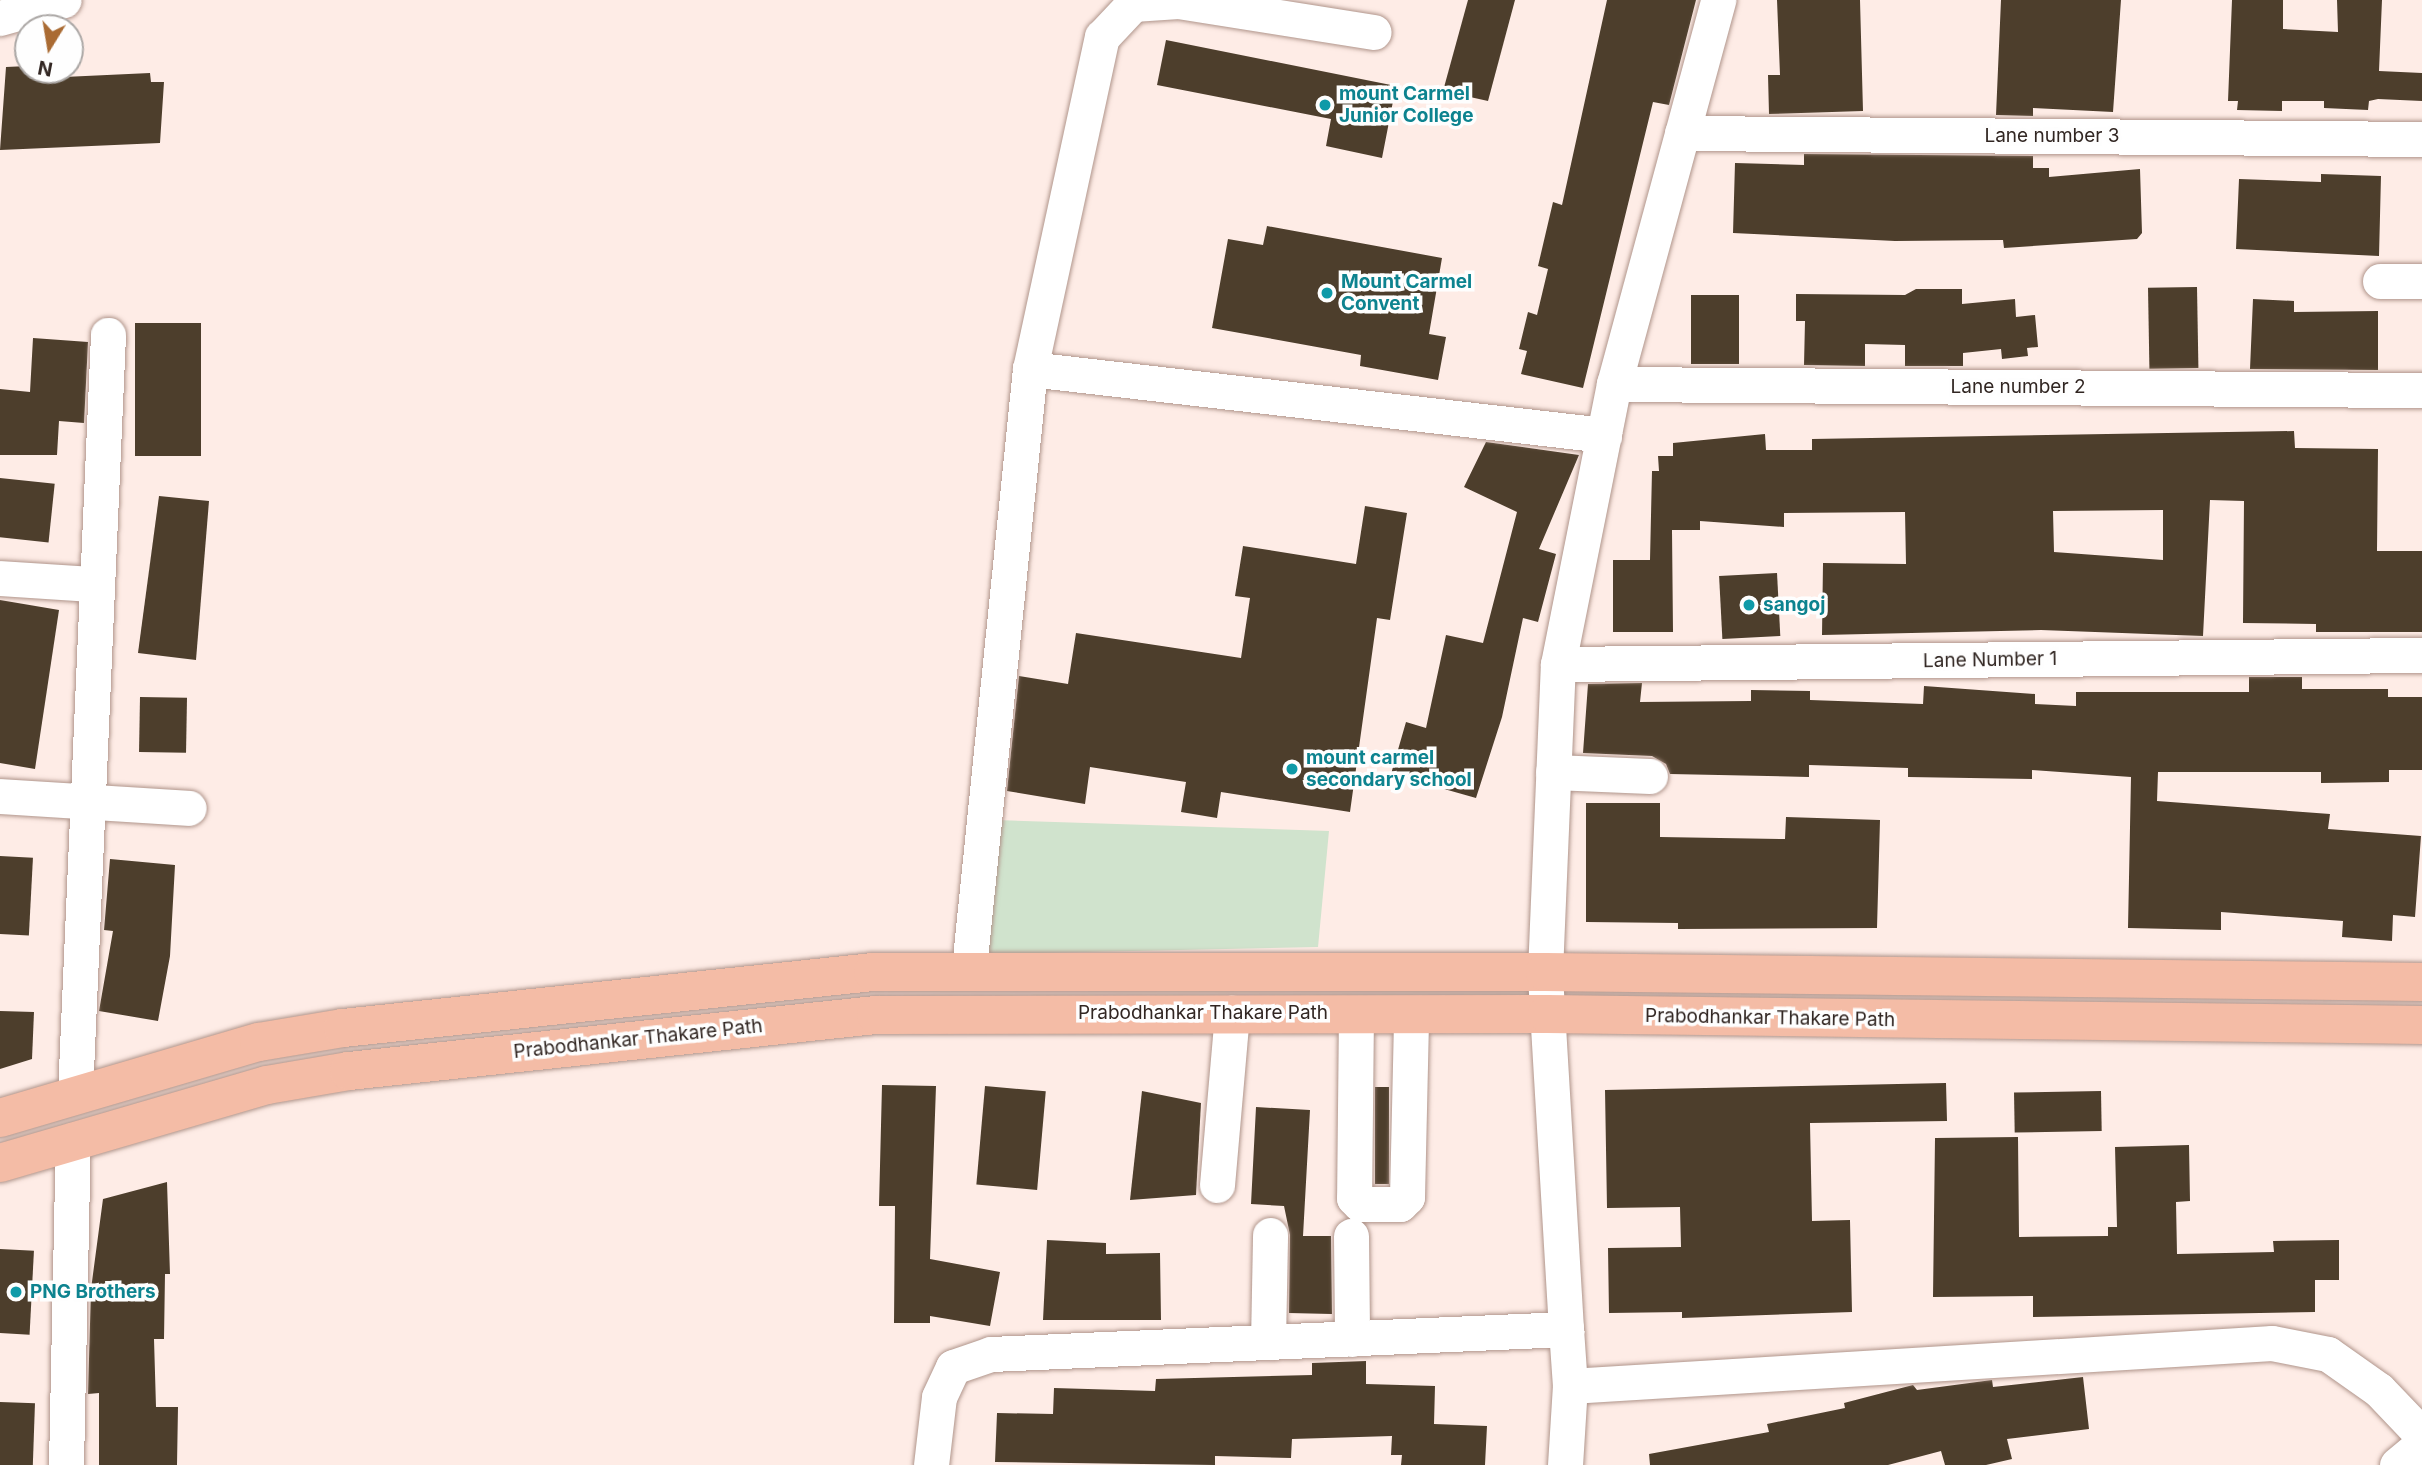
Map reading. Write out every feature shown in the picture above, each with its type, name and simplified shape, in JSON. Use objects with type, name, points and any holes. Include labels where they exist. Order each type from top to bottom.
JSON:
[{"type":"main road","points":[[0,1118],[259,1042],[343,1028],[784,980],[969,968],[2422,982]]},
{"type":"main road","name":"Prabodhankar Thakare Path","points":[[0,1163],[267,1084],[750,1026],[970,1012],[1547,1014],[2422,1025]]},
{"type":"street","points":[[0,18],[64,0]]},
{"type":"street","points":[[1565,1465],[1570,1386],[1545,972],[1558,664],[1614,384],[1718,0]]},
{"type":"street","points":[[969,968],[1030,369],[1102,37],[1133,4],[1178,1],[1374,32]]},
{"type":"street","name":"Lane number 3","points":[[1682,133],[2422,139]]},
{"type":"street","points":[[2380,281],[2422,281]]},
{"type":"street","points":[[75,1094],[94,584],[108,335]]},
{"type":"street","points":[[1030,369],[1604,435]]},
{"type":"street","name":"Lane number 2","points":[[1614,384],[2422,390]]},
{"type":"street","points":[[0,578],[94,584]]},
{"type":"street","name":"Lane Number 1","points":[[1558,664],[2422,655]]},
{"type":"street","points":[[1553,772],[1650,776]]},
{"type":"street","points":[[0,796],[189,808]]},
{"type":"street","points":[[1217,1185],[1232,1013]]},
{"type":"street","points":[[1356,1013],[1355,1202],[1400,1204],[1407,1197],[1411,1014]]},
{"type":"street","points":[[1355,1083],[1409,1083]]},
{"type":"street","points":[[66,1465],[73,1140]]},
{"type":"street","points":[[1268,1332],[1270,1235]]},
{"type":"street","points":[[1351,1236],[1352,1329]]},
{"type":"street","points":[[931,1465],[939,1397],[953,1367],[991,1354],[1268,1332],[1352,1329],[1566,1329]]},
{"type":"street","points":[[1570,1386],[2272,1343],[2328,1354],[2379,1390],[2422,1435]]},
{"type":"street","points":[[2397,1465],[2422,1444]]},
{"type":"green space","points":[[997,820],[1329,831],[1318,947],[988,954]]},
{"type":"building","points":[[1468,0],[1515,0],[1488,101],[1443,91]]},
{"type":"building","points":[[1607,0],[1696,0],[1669,105],[1653,102],[1583,388],[1521,374],[1527,351],[1519,349],[1528,312],[1537,315],[1548,269],[1538,266],[1553,202],[1562,205]]},
{"type":"building","points":[[1777,0],[1860,0],[1863,111],[1769,114],[1768,75],[1780,75]]},
{"type":"building","points":[[2001,0],[2121,0],[2113,112],[2033,108],[2033,116],[1996,115]]},
{"type":"building","points":[[2232,0],[2283,0],[2283,29],[2338,32],[2337,0],[2382,0],[2379,71],[2422,73],[2422,101],[2378,99],[2369,101],[2368,110],[2324,108],[2324,101],[2282,101],[2282,111],[2237,110],[2238,101],[2228,101]]},
{"type":"building","name":"mount Carmel Junior College","points":[[1166,40],[1396,86],[1382,158],[1326,146],[1331,119],[1157,85]]},
{"type":"building","points":[[6,67],[14,67],[14,84],[84,84],[84,76],[150,73],[151,82],[164,82],[160,143],[0,150]]},
{"type":"building","points":[[1804,154],[2033,156],[2033,168],[2049,168],[2049,177],[2140,169],[2142,233],[2137,239],[2004,248],[2003,240],[1895,241],[1733,233],[1735,163],[1804,165]]},
{"type":"building","points":[[2321,174],[2381,176],[2379,256],[2236,249],[2239,179],[2321,182]]},
{"type":"building","name":"Mount Carmel Convent","points":[[1267,226],[1442,258],[1429,334],[1446,337],[1438,380],[1360,366],[1361,355],[1212,328],[1228,239],[1263,245]]},
{"type":"building","points":[[2197,287],[2198,368],[2149,369],[2148,288]]},
{"type":"building","points":[[1916,289],[1962,289],[1962,304],[2015,299],[2016,317],[2035,315],[2038,347],[2027,348],[2028,356],[2002,359],[2001,349],[1963,353],[1963,366],[1905,366],[1905,345],[1865,344],[1865,366],[1804,365],[1805,321],[1796,321],[1796,294],[1905,295]]},
{"type":"building","points":[[1691,295],[1739,295],[1739,364],[1691,364]]},
{"type":"building","points":[[2253,299],[2294,301],[2294,312],[2378,311],[2378,370],[2250,369]]},
{"type":"building","points":[[135,323],[201,323],[201,456],[135,456]]},
{"type":"building","points":[[33,338],[88,342],[84,423],[59,421],[57,455],[0,455],[0,389],[30,392]]},
{"type":"building","points":[[2294,431],[2295,448],[2378,449],[2377,551],[2422,551],[2422,632],[2316,632],[2316,624],[2243,623],[2244,501],[2210,500],[2203,636],[2041,630],[1822,635],[1823,563],[1906,564],[1905,512],[1784,513],[1784,527],[1700,521],[1700,530],[1672,530],[1673,632],[1613,632],[1613,560],[1650,560],[1652,471],[1659,471],[1658,456],[1673,456],[1673,443],[1765,434],[1766,450],[1812,450],[1812,439]],"holes":[[[2163,510],[2163,560],[2054,552],[2053,511]]]},
{"type":"building","points":[[1486,442],[1579,455],[1539,549],[1556,554],[1538,622],[1523,618],[1502,717],[1476,798],[1391,774],[1406,722],[1426,728],[1446,635],[1483,643],[1517,512],[1464,487]]},
{"type":"building","points":[[0,478],[55,484],[49,542],[0,537]]},
{"type":"building","points":[[159,496],[209,501],[196,660],[138,653]]},
{"type":"building","points":[[1365,506],[1407,513],[1390,620],[1377,618],[1350,812],[1221,792],[1217,818],[1181,812],[1186,782],[1090,767],[1085,804],[1007,791],[1019,676],[1068,684],[1076,633],[1241,658],[1250,598],[1235,596],[1243,546],[1356,564]]},
{"type":"building","name":"sangoj","points":[[1777,573],[1780,636],[1722,639],[1719,576]]},
{"type":"building","points":[[0,600],[59,610],[35,769],[0,763]]},
{"type":"building","points":[[2249,677],[2302,677],[2302,689],[2388,689],[2388,697],[2422,697],[2422,770],[2389,770],[2389,782],[2321,783],[2321,772],[2158,772],[2157,801],[2330,814],[2328,829],[2421,836],[2415,917],[2393,915],[2392,941],[2342,937],[2343,921],[2221,912],[2221,930],[2128,928],[2131,777],[2032,770],[2032,779],[1908,777],[1908,768],[1809,765],[1809,777],[1670,774],[1666,764],[1652,756],[1583,753],[1588,684],[1642,683],[1640,702],[1751,701],[1751,690],[1810,691],[1810,700],[1923,704],[1924,686],[2035,694],[2035,704],[2076,706],[2076,692],[2249,692]]},
{"type":"building","points":[[140,697],[187,698],[186,753],[139,752]]},
{"type":"building","points":[[1586,803],[1660,803],[1660,837],[1785,839],[1786,817],[1880,820],[1877,928],[1678,929],[1678,923],[1586,922]]},
{"type":"building","points":[[0,856],[33,858],[29,936],[0,934]]},
{"type":"building","points":[[110,859],[175,865],[170,956],[158,1021],[99,1011],[113,931],[104,930]]},
{"type":"building","points":[[0,1011],[34,1012],[32,1059],[0,1069]]},
{"type":"building","points":[[1946,1083],[1947,1121],[1810,1123],[1812,1221],[1850,1220],[1852,1312],[1682,1318],[1682,1312],[1609,1313],[1608,1248],[1681,1247],[1680,1207],[1607,1208],[1605,1090]]},
{"type":"building","points":[[882,1085],[936,1086],[930,1259],[1000,1272],[990,1326],[930,1316],[930,1323],[894,1323],[895,1206],[879,1206]]},
{"type":"building","points":[[985,1086],[1046,1091],[1037,1190],[976,1185]]},
{"type":"building","points":[[1375,1087],[1389,1087],[1389,1184],[1375,1184]]},
{"type":"building","points":[[1142,1091],[1201,1103],[1196,1195],[1130,1200]]},
{"type":"building","points":[[2101,1091],[2102,1131],[2015,1133],[2014,1093]]},
{"type":"building","points":[[1256,1107],[1310,1110],[1303,1236],[1331,1236],[1332,1314],[1289,1313],[1290,1235],[1284,1206],[1251,1204]]},
{"type":"building","points":[[2018,1137],[2019,1237],[2108,1236],[2108,1227],[2117,1227],[2115,1147],[2189,1145],[2190,1201],[2176,1202],[2177,1254],[2274,1252],[2273,1241],[2339,1240],[2339,1280],[2315,1280],[2315,1312],[2033,1317],[2033,1296],[1933,1297],[1935,1138]]},
{"type":"building","points":[[167,1182],[170,1274],[165,1274],[164,1339],[154,1339],[156,1407],[178,1407],[177,1465],[99,1465],[99,1393],[88,1394],[91,1289],[103,1199]]},
{"type":"building","points":[[1047,1240],[1106,1243],[1106,1254],[1160,1253],[1161,1320],[1043,1320]]},
{"type":"building","name":"PNG Brothers","points":[[0,1249],[34,1251],[30,1335],[0,1333]]},
{"type":"building","points":[[1366,1361],[1366,1384],[1435,1386],[1434,1424],[1487,1426],[1485,1465],[1401,1465],[1402,1455],[1391,1455],[1392,1436],[1292,1439],[1291,1458],[1215,1456],[1215,1465],[995,1462],[997,1413],[1053,1414],[1054,1388],[1155,1391],[1156,1379],[1312,1375],[1312,1363]]},
{"type":"building","points":[[2083,1377],[2089,1429],[2007,1439],[2012,1459],[1986,1465],[1945,1465],[1941,1451],[1888,1465],[1650,1465],[1649,1454],[1769,1432],[1767,1424],[1845,1408],[1844,1403],[1913,1385],[1917,1390],[1992,1380],[1993,1387]]},
{"type":"building","points":[[0,1402],[35,1403],[33,1465],[0,1465]]},
{"type":"place","name":"mount Carmel Junior College","points":[[1325,105]]},
{"type":"place","name":"Mount Carmel Convent","points":[[1327,293]]},
{"type":"place","name":"sangoj","points":[[1749,605]]},
{"type":"place","name":"mount carmel secondary school","points":[[1292,769]]},
{"type":"place","name":"PNG Brothers","points":[[16,1292]]}]
